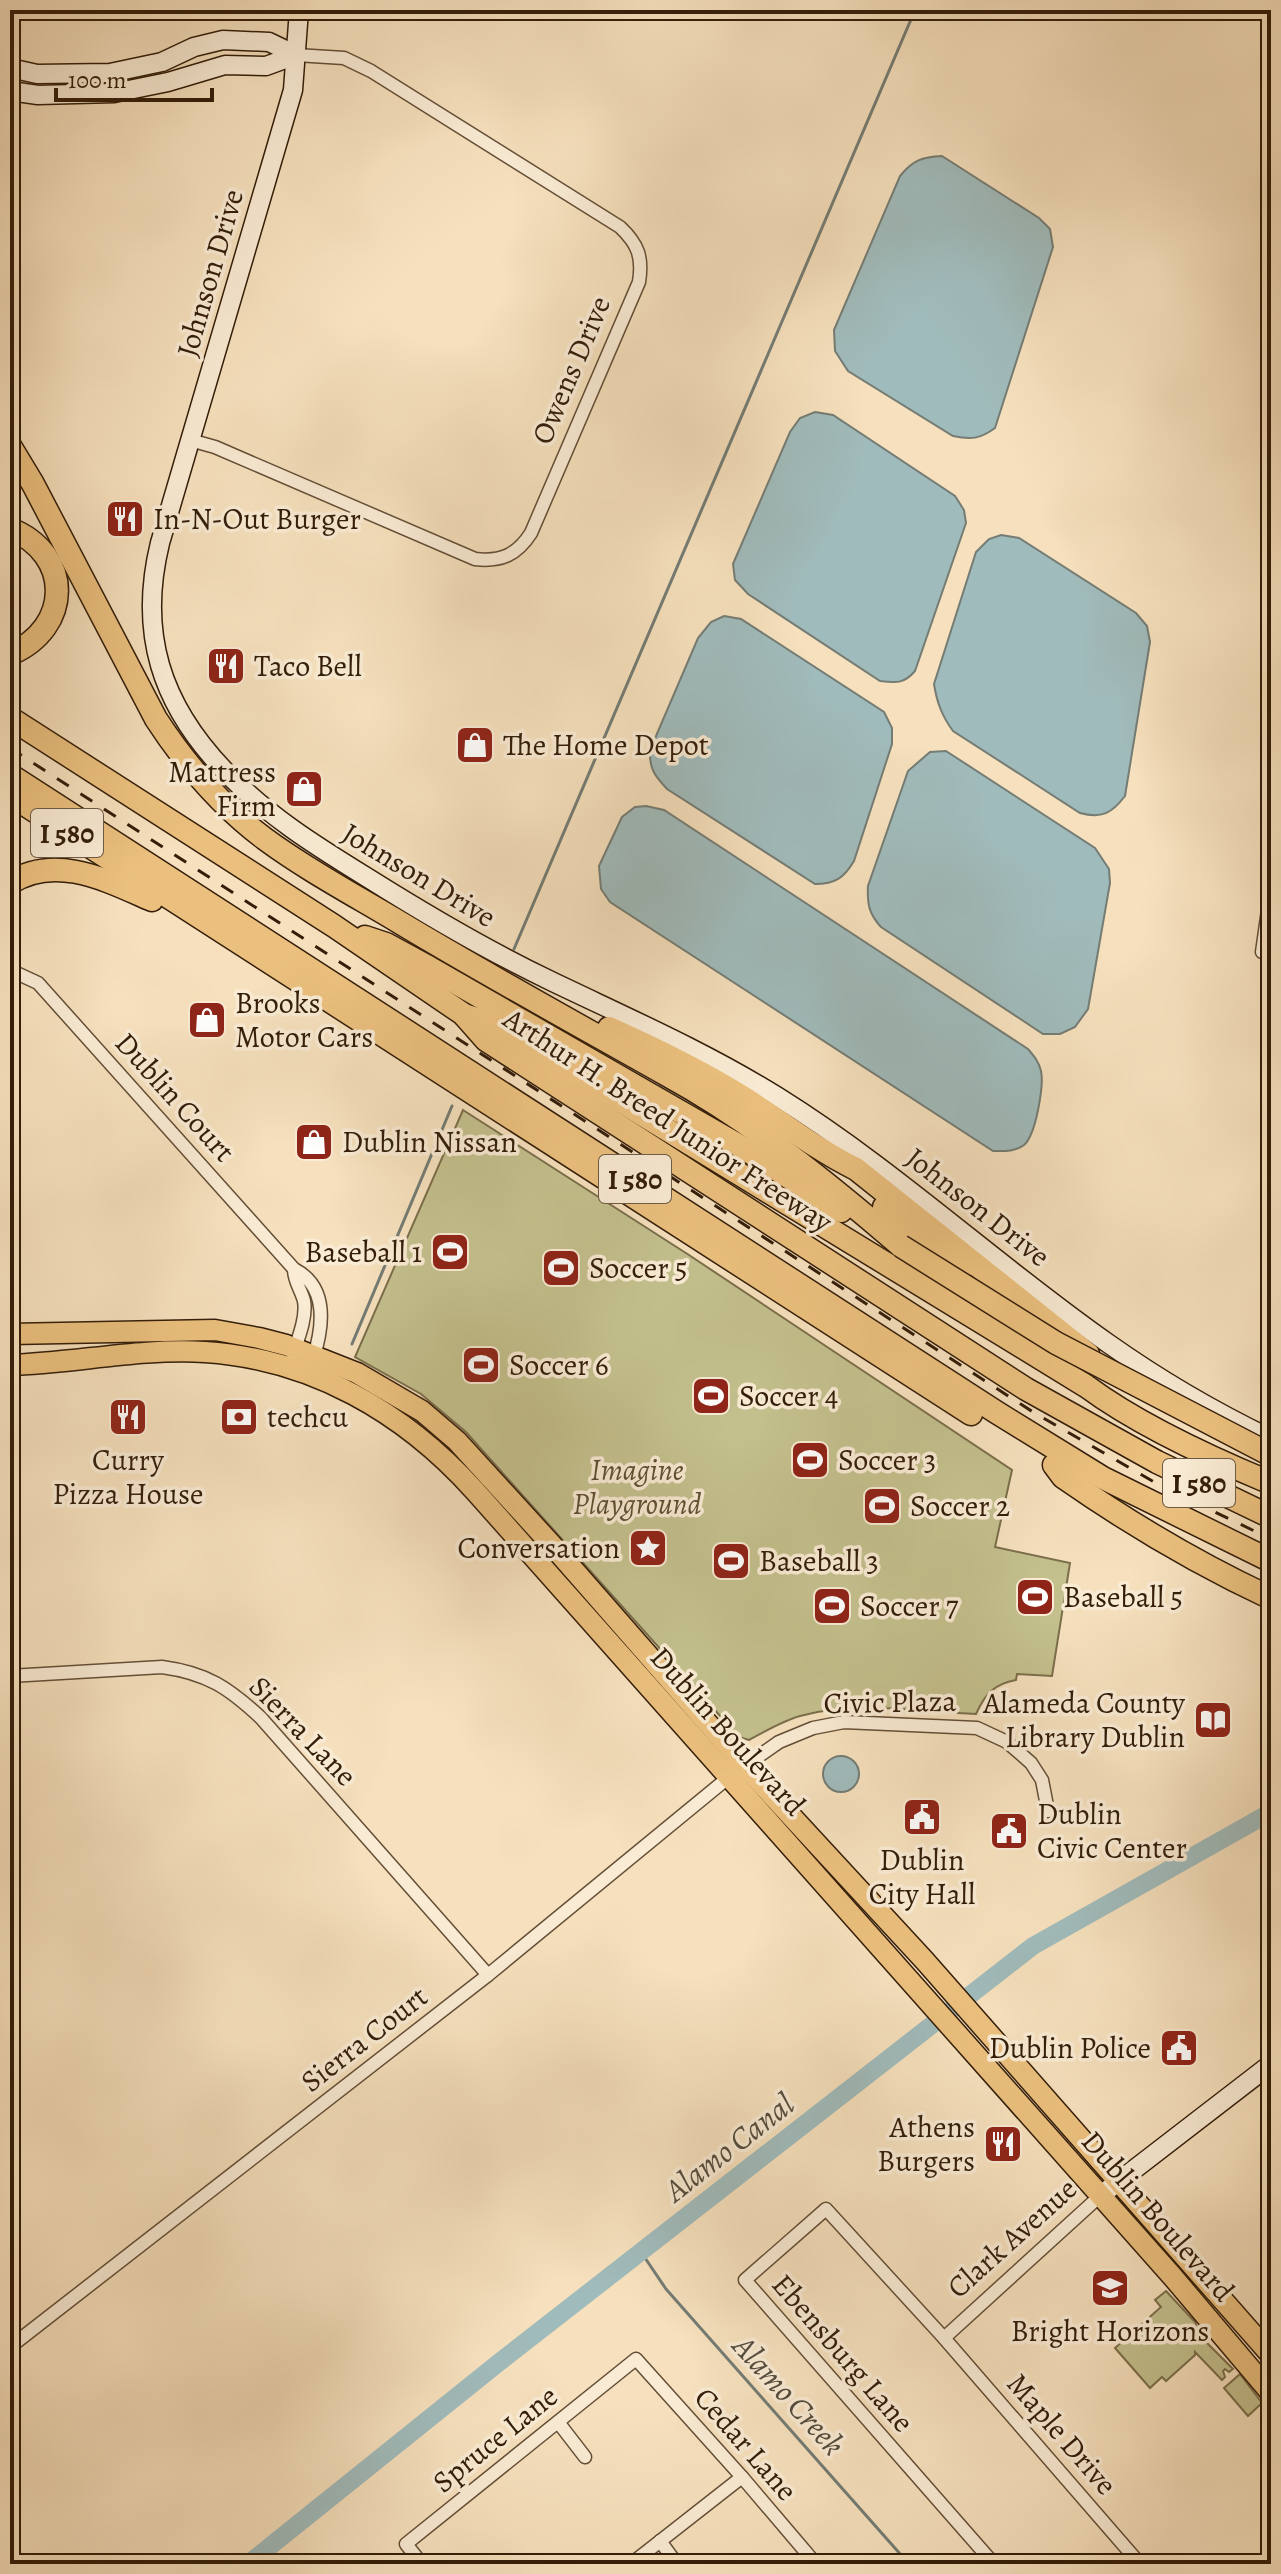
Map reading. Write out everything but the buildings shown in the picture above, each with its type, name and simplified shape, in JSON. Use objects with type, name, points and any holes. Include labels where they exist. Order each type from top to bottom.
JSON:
[{"type":"highway","points":[[10,446],[33,484],[150,709],[177,751],[203,782],[265,839],[512,988],[712,1102],[835,1199],[901,1246],[1056,1343],[1271,1455]]},
{"type":"highway","points":[[10,529],[26,535],[43,551],[55,572],[58,597],[43,634],[27,647],[10,654]]},
{"type":"highway","name":"Arthur H. Breed Junior Freeway","points":[[10,718],[334,926],[463,1014],[486,1040],[1026,1389],[1157,1462],[1271,1517]]},
{"type":"highway","name":"I 580","points":[[10,775],[996,1412],[1103,1478],[1271,1561]]},
{"type":"highway","name":"I 580","points":[[10,795],[881,1358],[1054,1465],[1208,1546],[1271,1575]]},
{"type":"highway","points":[[10,807],[85,854],[125,870]]},
{"type":"highway","points":[[10,883],[36,871],[54,868],[97,878],[159,903],[184,908]]},
{"type":"highway","points":[[334,926],[386,944],[835,1199]]},
{"type":"highway","points":[[512,988],[651,1047],[745,1098],[882,1188],[1134,1387],[1211,1435],[1271,1463]]},
{"type":"highway","points":[[463,1014],[496,1025],[1090,1384]]},
{"type":"highway","points":[[835,1159],[945,1263],[1090,1384],[1108,1403],[1271,1483]]},
{"type":"highway","points":[[1054,1465],[1063,1477],[1142,1530],[1271,1598]]},
{"type":"main road","name":"Dublin Boulevard","points":[[10,1334],[215,1330],[259,1338],[385,1411],[423,1440],[475,1491],[737,1771],[939,1978],[1271,2355]]},
{"type":"main road","name":"Dublin Boulevard","points":[[10,1365],[164,1352],[203,1352],[301,1362],[376,1382],[422,1411],[457,1441],[541,1534],[922,1994],[1271,2393]]},
{"type":"main road","points":[[475,1491],[488,1489],[530,1536],[541,1534]]},
{"type":"street","name":"Johnson Drive","points":[[299,10],[293,90],[190,440],[154,569],[150,598],[151,624],[163,674],[173,699],[205,747],[245,791],[299,835],[449,927],[551,981],[665,1034],[776,1096],[884,1169],[1107,1343],[1177,1388],[1271,1439]]},
{"type":"street","name":"Owens Drive","points":[[10,68],[37,74],[110,73],[162,62],[194,47],[223,40],[269,42],[296,55],[344,58],[371,71],[620,227],[639,251],[639,282],[531,533],[521,548],[508,556],[491,561],[475,559],[215,447],[190,440]]},
{"type":"street","name":"Owens Drive","points":[[10,91],[26,95],[114,93],[168,82],[225,65],[266,66],[296,55]]},
{"type":"street","points":[[114,93],[120,84],[133,78],[135,68]]},
{"type":"street","points":[[82,95],[104,86],[110,73]]},
{"type":"street","points":[[1271,889],[1262,952],[1271,954]]},
{"type":"street","name":"Dublin Court","points":[[10,970],[38,983],[294,1269],[304,1274],[315,1288],[322,1311],[319,1339],[301,1362]]},
{"type":"street","name":"Dublin Court","points":[[294,1269],[294,1279],[305,1303],[301,1362]]},
{"type":"street","name":"Sierra Lane","points":[[10,1676],[162,1667],[186,1670],[220,1685],[261,1718],[488,1975]]},
{"type":"street","name":"Civic Plaza","points":[[737,1771],[779,1742],[813,1728],[844,1722],[977,1728],[1007,1742],[1031,1763],[1042,1780],[1048,1811]]},
{"type":"street","name":"Sierra Court","points":[[10,2347],[488,1975],[737,1771]]},
{"type":"street","name":"Clark Avenue","points":[[944,2338],[1101,2195],[1271,2064]]},
{"type":"street","name":"Ebensburg Lane","points":[[944,2338],[826,2209],[745,2280],[994,2564]]},
{"type":"street","name":"Maple Drive","points":[[944,2338],[1140,2564]]},
{"type":"street","name":"Spruce Lane","points":[[422,2564],[406,2544],[636,2359]]},
{"type":"street","name":"Cedar Lane","points":[[636,2359],[816,2564]]},
{"type":"street","points":[[558,2422],[585,2457]]},
{"type":"street","points":[[631,2564],[742,2477]]},
{"type":"street","points":[[660,2541],[677,2564]]},
{"type":"green space","name":"Imagine Playground","points":[[463,1110],[689,1255],[1012,1470],[995,1547],[1070,1563],[1052,1676],[1017,1674],[1016,1680],[991,1691],[976,1714],[888,1708],[822,1711],[793,1718],[749,1740],[739,1737],[466,1432],[421,1394],[355,1357]]},
{"type":"green space","points":[[1166,2291],[1195,2322],[1201,2337],[1233,2369],[1223,2371],[1225,2377],[1222,2380],[1195,2352],[1166,2381],[1162,2377],[1150,2388],[1115,2348],[1161,2307],[1155,2300]]},
{"type":"green space","points":[[1240,2374],[1262,2403],[1248,2416],[1224,2388]]},
{"type":"water","points":[[942,156],[1039,218],[1050,229],[1053,247],[995,428],[975,438],[953,436],[848,371],[835,351],[834,330],[900,176],[918,160]]},
{"type":"water","points":[[815,412],[833,415],[955,496],[964,510],[966,523],[915,671],[903,680],[880,681],[748,594],[735,580],[733,564],[790,432],[800,418]]},
{"type":"water","points":[[1001,535],[1019,538],[1136,613],[1147,626],[1150,642],[1125,796],[1106,813],[1080,813],[953,731],[940,709],[934,684],[976,552],[989,539]]},
{"type":"water","points":[[724,616],[741,619],[884,712],[892,728],[892,744],[854,861],[843,876],[833,881],[815,884],[667,789],[654,772],[650,750],[698,638],[711,622]]},
{"type":"water","points":[[946,751],[1095,848],[1109,869],[1110,883],[1088,1009],[1075,1027],[1060,1034],[1043,1034],[881,927],[871,913],[868,886],[908,771],[930,752]]},
{"type":"water","points":[[635,807],[664,810],[1028,1049],[1036,1059],[1042,1078],[1038,1110],[1024,1145],[1013,1150],[993,1151],[610,902],[601,889],[599,866],[622,817]]},
{"type":"water","points":[[841,1756],[853,1762],[859,1774],[853,1786],[841,1792],[829,1786],[823,1774],[829,1762]]},
{"type":"waterway","points":[[514,949],[915,10]]},
{"type":"waterway","points":[[352,1344],[452,1106]]},
{"type":"waterway","name":"Alamo Canal","points":[[248,2564],[497,2364],[1033,1946],[1271,1812]]},
{"type":"waterway","name":"Alamo Creek","points":[[641,2252],[666,2289],[909,2564]]},
{"type":"railway","points":[[10,748],[1033,1412],[1161,1486],[1271,1539]]},
{"type":"place","name":"In-N-Out Burger","points":[[125,519]]},
{"type":"place","name":"Taco Bell","points":[[226,666]]},
{"type":"place","name":"The Home Depot","points":[[475,745]]},
{"type":"place","name":"Mattress Firm","points":[[304,789]]},
{"type":"place","name":"Brooks Motor Cars","points":[[207,1020]]},
{"type":"place","name":"Dublin Nissan","points":[[314,1142]]},
{"type":"place","name":"Baseball 1","points":[[450,1252]]},
{"type":"place","name":"Soccer 5","points":[[561,1268]]},
{"type":"place","name":"Soccer 6","points":[[481,1365]]},
{"type":"place","name":"Soccer 4","points":[[711,1396]]},
{"type":"place","name":"Curry Pizza House","points":[[128,1417]]},
{"type":"place","name":"techcu","points":[[239,1417]]},
{"type":"place","name":"Soccer 3","points":[[810,1460]]},
{"type":"place","name":"Soccer 2","points":[[882,1506]]},
{"type":"place","name":"Conversation","points":[[648,1548]]},
{"type":"place","name":"Baseball 3","points":[[731,1561]]},
{"type":"place","name":"Baseball 5","points":[[1035,1597]]},
{"type":"place","name":"Soccer 7","points":[[832,1606]]},
{"type":"place","name":"Alameda County Library Dublin","points":[[1213,1720]]},
{"type":"place","name":"Dublin City Hall","points":[[922,1817]]},
{"type":"place","name":"Dublin Civic Center","points":[[1009,1831]]},
{"type":"place","name":"Dublin Police","points":[[1179,2048]]},
{"type":"place","name":"Athens Burgers","points":[[1003,2144]]},
{"type":"place","name":"Bright Horizons","points":[[1110,2288]]}]
